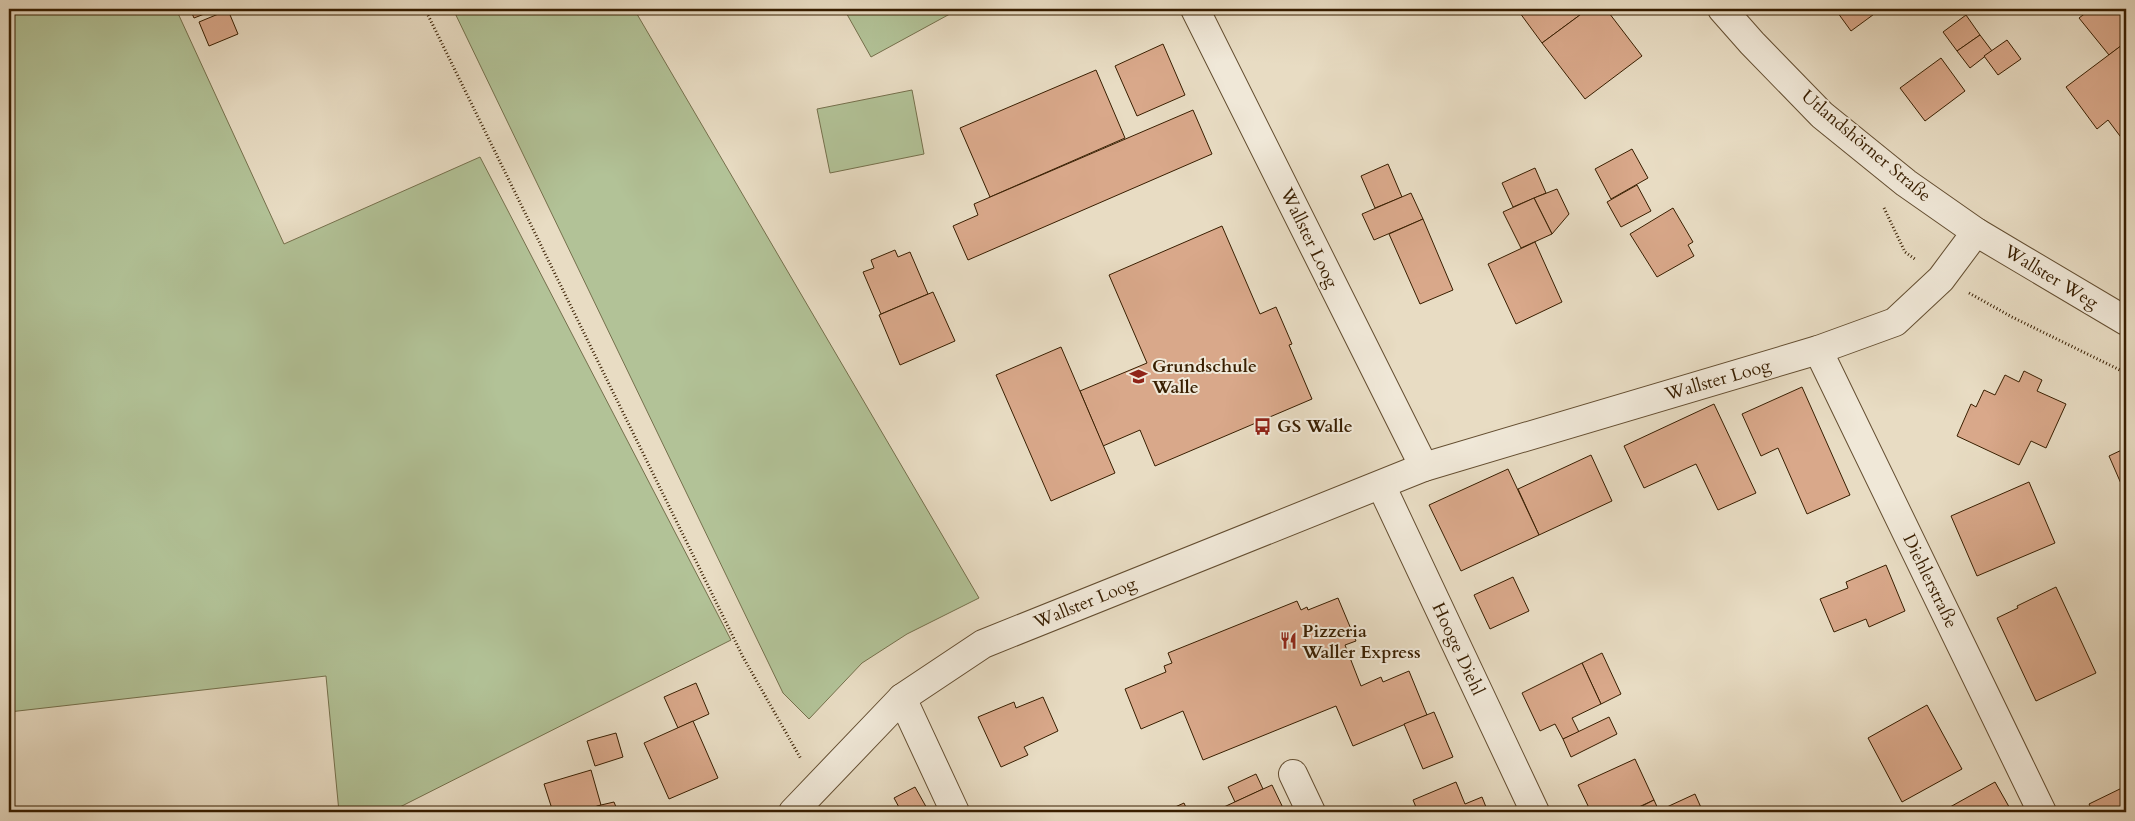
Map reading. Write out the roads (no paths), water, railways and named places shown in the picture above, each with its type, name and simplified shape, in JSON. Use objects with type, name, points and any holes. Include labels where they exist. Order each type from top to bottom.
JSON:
[{"type":"street","name":"Wallster Loog","points":[[1195,9],[1424,466]]},
{"type":"street","name":"Utlandshörner Straße","points":[[1722,9],[1752,43],[1822,114],[1906,183],[1976,232]]},
{"type":"street","name":"Wallster Loog","points":[[803,804],[902,698],[984,644],[1424,466],[1818,350],[1894,322],[1941,279],[1976,232]]},
{"type":"street","name":"Wallster Weg","points":[[1976,232],[2126,321]]},
{"type":"street","name":"Diehlerstraße","points":[[1818,350],[2042,812]]},
{"type":"street","name":"Hooge Diehl","points":[[1381,485],[1535,812]]},
{"type":"street","points":[[902,698],[955,812]]},
{"type":"street","points":[[1293,774],[1311,812]]},
{"type":"place","name":"Grundschule Walle","points":[[1138,376]]},
{"type":"place","name":"GS Walle","points":[[1263,426]]},
{"type":"place","name":"Pizzeria Waller Express","points":[[1288,641]]}]
